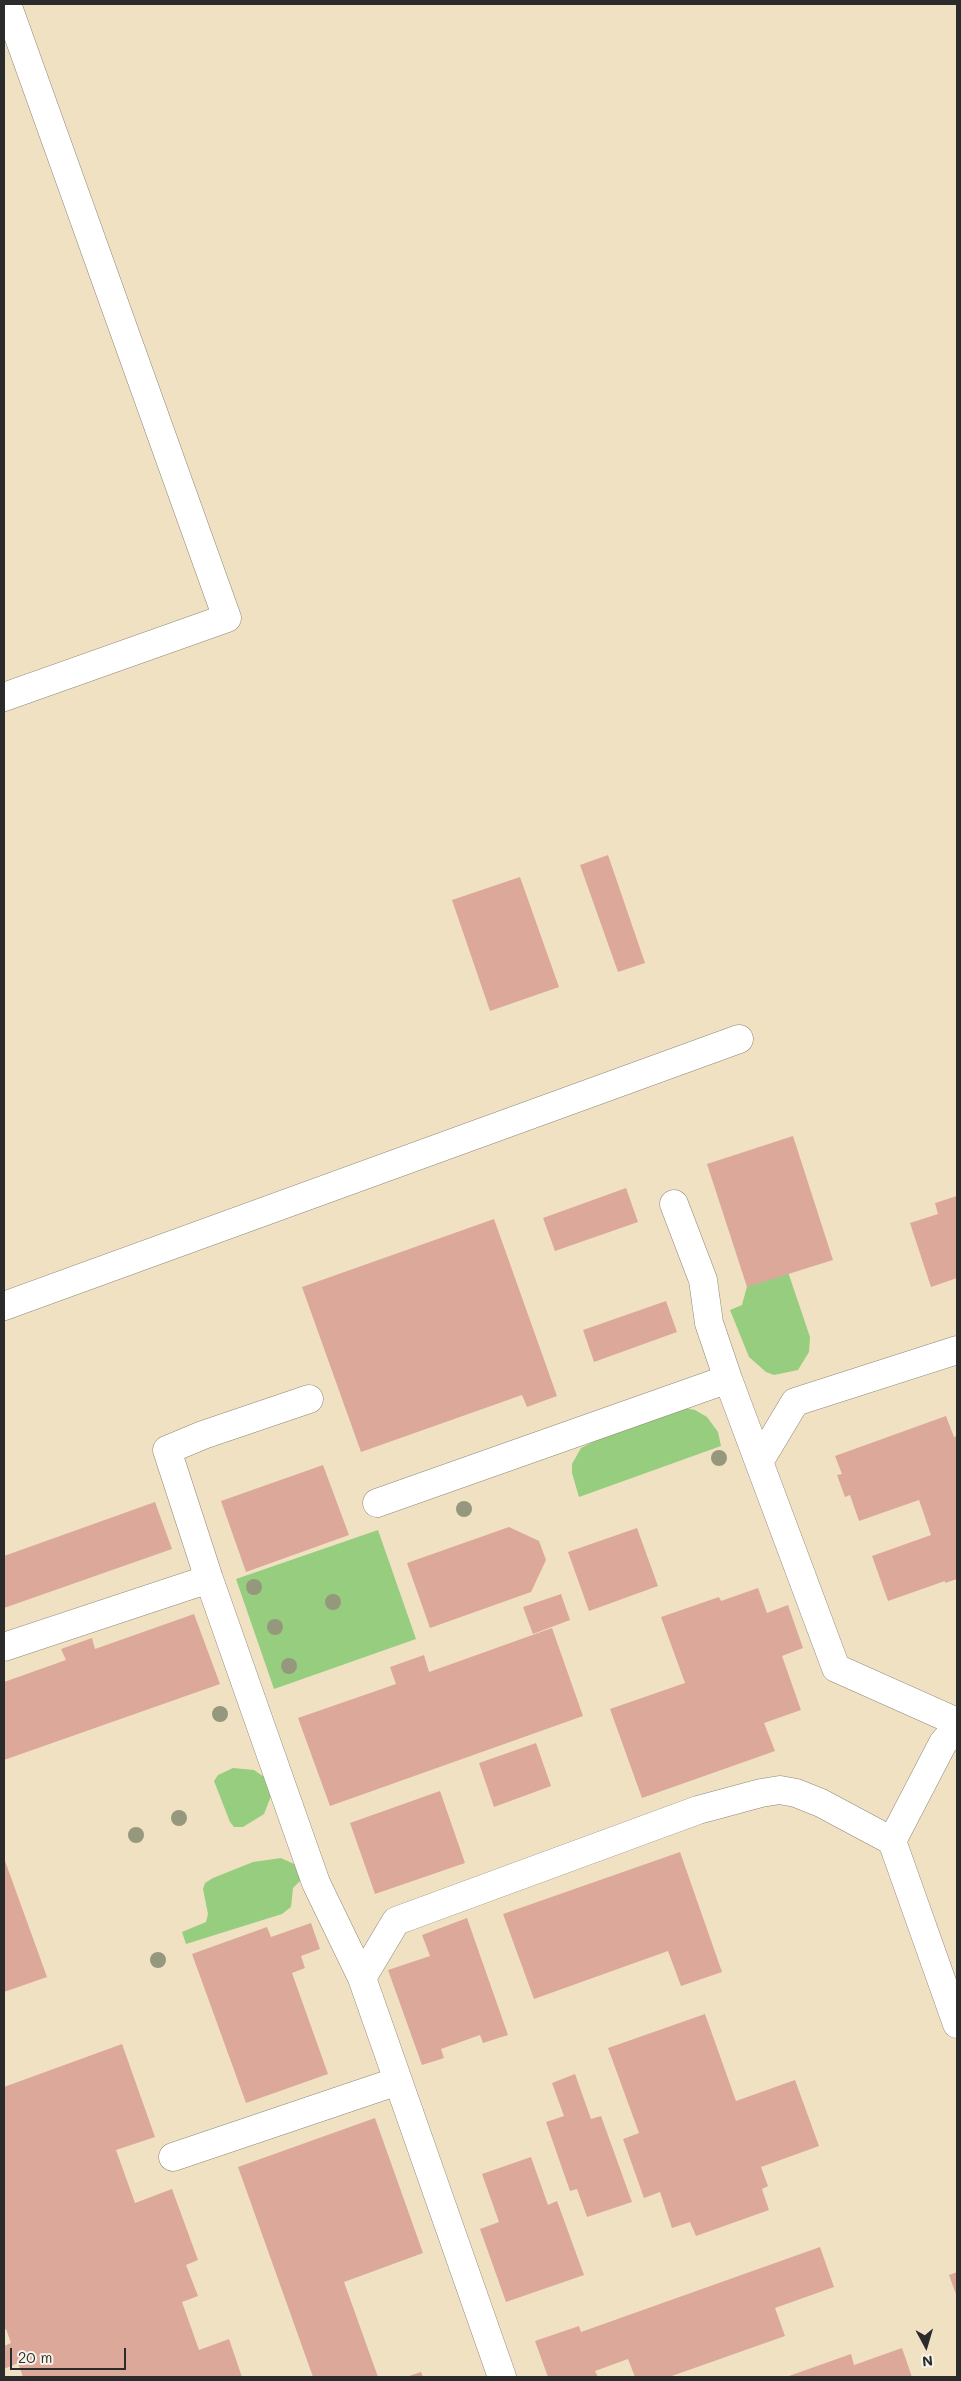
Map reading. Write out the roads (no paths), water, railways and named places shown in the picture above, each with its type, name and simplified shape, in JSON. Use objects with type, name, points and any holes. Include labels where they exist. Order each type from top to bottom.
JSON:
[{"type":"lane","points":[[4,698],[227,618],[7,4]]},
{"type":"lane","points":[[4,1306],[739,1039]]},
{"type":"lane","points":[[674,1204],[703,1280],[709,1322],[728,1379],[836,1668],[957,1722]]},
{"type":"lane","points":[[759,1462],[795,1402],[957,1350]]},
{"type":"lane","points":[[377,1503],[728,1379]]},
{"type":"lane","points":[[309,1399],[203,1435],[167,1450],[209,1579],[316,1883],[362,1978],[502,2377]]},
{"type":"lane","points":[[4,1647],[209,1579]]},
{"type":"lane","points":[[892,1840],[942,1743],[957,1727]]},
{"type":"lane","points":[[362,1978],[396,1921],[698,1810],[780,1790],[796,1793],[820,1803],[892,1840],[957,2024]]},
{"type":"lane","points":[[174,2157],[398,2081]]}]
